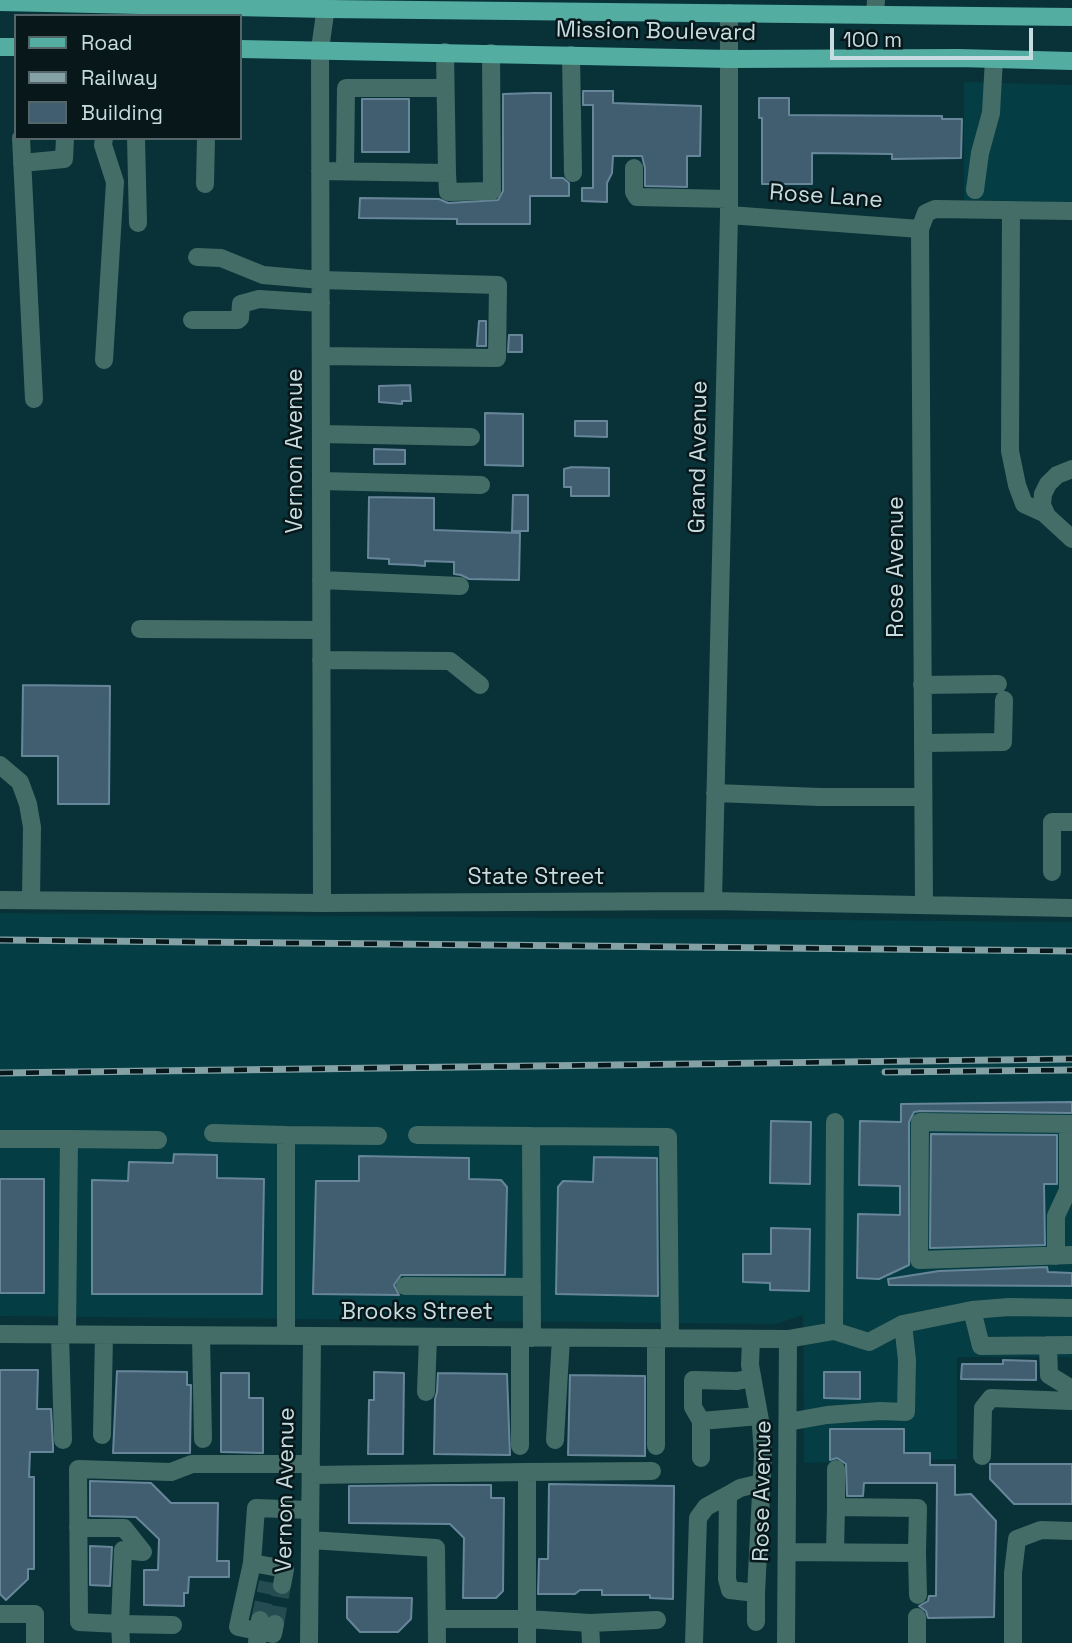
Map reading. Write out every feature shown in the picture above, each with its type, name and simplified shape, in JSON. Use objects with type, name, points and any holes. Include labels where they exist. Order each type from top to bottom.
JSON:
[{"type":"main road","points":[[0,2],[586,6],[729,13],[875,8],[1072,17]]},
{"type":"main road","name":"Mission Boulevard","points":[[242,49],[729,59],[1072,61]]},
{"type":"street","name":"Vernon Avenue","points":[[322,903],[320,49],[327,4]]},
{"type":"street","name":"Grand Avenue","points":[[713,901],[729,207],[729,13]]},
{"type":"street","points":[[445,52],[448,192],[492,191],[491,53]]},
{"type":"street","points":[[571,55],[573,173]]},
{"type":"street","points":[[975,190],[980,153],[991,113],[994,59]]},
{"type":"street","points":[[345,171],[346,88],[445,88]]},
{"type":"street","points":[[21,140],[34,399]]},
{"type":"street","points":[[22,163],[64,159],[65,140]]},
{"type":"street","points":[[104,140],[115,182],[104,360]]},
{"type":"street","points":[[136,140],[138,223]]},
{"type":"street","points":[[205,184],[206,140]]},
{"type":"street","name":"Rose Lane","points":[[634,168],[634,192],[637,197],[920,229]]},
{"type":"street","points":[[320,171],[447,173]]},
{"type":"street","points":[[920,229],[926,213],[935,209],[1072,211]]},
{"type":"street","points":[[1011,210],[1010,452],[1024,504],[1046,514],[1072,539]]},
{"type":"street","name":"Rose Avenue","points":[[920,229],[924,904]]},
{"type":"street","points":[[197,257],[221,258],[263,275],[281,277],[498,285],[497,358],[321,356]]},
{"type":"street","points":[[279,301],[281,277]]},
{"type":"street","points":[[192,320],[238,320],[241,304],[259,299],[321,303]]},
{"type":"street","points":[[321,435],[471,437]]},
{"type":"street","points":[[1046,514],[1042,505],[1048,484],[1057,475],[1072,469]]},
{"type":"street","points":[[321,481],[481,485]]},
{"type":"street","points":[[321,580],[460,586]]},
{"type":"street","points":[[140,629],[321,630]]},
{"type":"street","points":[[321,660],[450,661],[480,685]]},
{"type":"street","points":[[922,685],[1001,692],[1003,742],[923,743]]},
{"type":"street","points":[[0,765],[20,782],[28,804],[32,827],[30,900]]},
{"type":"street","points":[[715,793],[923,797]]},
{"type":"street","points":[[1052,872],[1052,821],[1072,822]]},
{"type":"street","name":"State Street","points":[[0,900],[322,903],[713,901],[1072,908]]},
{"type":"street","points":[[835,1122],[834,1331],[869,1342],[902,1324],[972,1310],[1009,1307],[1072,1308]]},
{"type":"street","points":[[920,1122],[1070,1124],[1068,1190],[1056,1216],[1064,1255],[919,1260],[920,1122]]},
{"type":"street","points":[[213,1133],[378,1136]]},
{"type":"street","points":[[286,1135],[286,1336]]},
{"type":"street","points":[[417,1135],[668,1138],[663,1338],[656,1446]]},
{"type":"street","points":[[520,1446],[519,1398],[532,1287],[531,1136]]},
{"type":"street","points":[[0,1139],[158,1140]]},
{"type":"street","points":[[63,1440],[69,1139]]},
{"type":"street","points":[[405,1286],[532,1287]]},
{"type":"street","points":[[972,1310],[981,1346],[1072,1345]]},
{"type":"street","points":[[788,1422],[827,1415],[906,1412],[907,1360],[902,1324]]},
{"type":"street","name":"Brooks Street","points":[[0,1334],[788,1339],[834,1331]]},
{"type":"street","points":[[102,1435],[104,1335]]},
{"type":"street","points":[[201,1336],[203,1439]]},
{"type":"street","name":"Vernon Avenue","points":[[309,1643],[312,1337]]},
{"type":"street","points":[[426,1392],[428,1337]]},
{"type":"street","points":[[555,1440],[561,1338]]},
{"type":"street","points":[[751,1339],[752,1378],[759,1416],[762,1475],[756,1622]]},
{"type":"street","name":"Rose Avenue","points":[[786,1643],[788,1339]]},
{"type":"street","points":[[1048,1345],[1049,1375],[1072,1389]]},
{"type":"street","points":[[701,1458],[701,1421],[693,1407],[693,1380],[737,1381],[752,1378]]},
{"type":"street","points":[[982,1456],[983,1408],[991,1398],[1072,1401]]},
{"type":"street","points":[[701,1421],[759,1416]]},
{"type":"street","points":[[173,1625],[79,1622],[78,1469],[171,1472],[192,1464],[311,1469],[652,1471]]},
{"type":"street","points":[[694,1643],[698,1518],[706,1507],[762,1475],[788,1465]]},
{"type":"street","points":[[835,1552],[836,1469]]},
{"type":"street","points":[[527,1472],[527,1643]]},
{"type":"street","points":[[728,1495],[727,1579],[730,1590],[756,1593]]},
{"type":"street","points":[[836,1507],[918,1508],[918,1595]]},
{"type":"street","points":[[263,1630],[237,1627],[252,1563],[256,1508],[310,1510]]},
{"type":"street","points":[[78,1528],[124,1528],[143,1552],[123,1550],[121,1643]]},
{"type":"street","points":[[1013,1643],[1013,1573],[1017,1539],[1041,1530],[1072,1531]]},
{"type":"street","points":[[310,1540],[436,1548],[438,1643]]},
{"type":"street","points":[[787,1552],[917,1553]]},
{"type":"street","points":[[252,1563],[274,1578]]},
{"type":"street","points":[[0,1614],[34,1614],[35,1643]]},
{"type":"street","points":[[917,1618],[917,1643]]},
{"type":"street","points":[[438,1619],[527,1619],[590,1623],[657,1620]]},
{"type":"street","points":[[590,1623],[591,1643]]},
{"type":"shaded area","points":[[964,82],[1072,85],[1072,202],[964,200]]},
{"type":"shaded area","points":[[0,913],[1072,922],[1072,1359],[957,1357],[957,1459],[804,1463],[803,1315],[776,1324],[0,1316]]},
{"type":"building","points":[[583,91],[613,91],[613,103],[701,106],[700,156],[687,156],[687,187],[645,186],[642,156],[613,156],[612,173],[607,183],[607,202],[582,201],[582,188],[593,188],[593,105],[583,105]]},
{"type":"building","points":[[551,93],[551,178],[563,178],[569,183],[569,196],[530,196],[530,224],[457,224],[457,219],[359,218],[360,198],[439,199],[448,203],[498,200],[503,191],[503,94]]},
{"type":"building","points":[[759,98],[789,98],[789,115],[942,116],[942,119],[962,119],[961,158],[892,159],[892,154],[812,153],[812,184],[762,184],[762,118],[759,118]]},
{"type":"building","points":[[362,99],[409,99],[409,152],[362,152]]},
{"type":"building","points":[[479,321],[486,321],[486,346],[477,346]]},
{"type":"building","points":[[509,335],[522,335],[522,352],[508,352]]},
{"type":"building","points":[[410,385],[411,401],[402,401],[402,404],[379,402],[379,386]]},
{"type":"building","points":[[485,413],[523,414],[523,466],[485,465]]},
{"type":"building","points":[[575,421],[607,421],[607,437],[575,436]]},
{"type":"building","points":[[374,449],[405,450],[405,464],[374,464]]},
{"type":"building","points":[[609,468],[609,496],[571,496],[571,487],[564,487],[564,469]]},
{"type":"building","points":[[513,495],[528,495],[528,531],[512,531]]},
{"type":"building","points":[[369,497],[434,498],[434,530],[520,533],[519,580],[469,579],[454,574],[454,562],[425,561],[425,566],[389,564],[389,559],[368,558]]},
{"type":"building","points":[[23,685],[110,686],[109,804],[58,804],[58,756],[22,756]]},
{"type":"building","points":[[1072,1102],[1072,1113],[914,1112],[909,1122],[909,1265],[879,1279],[857,1278],[858,1214],[900,1215],[900,1186],[859,1185],[860,1121],[901,1122],[901,1104]]},
{"type":"building","points":[[771,1121],[811,1122],[810,1184],[770,1183]]},
{"type":"building","points":[[931,1134],[1057,1135],[1057,1184],[1044,1184],[1045,1245],[930,1248]]},
{"type":"building","points":[[174,1154],[217,1155],[217,1178],[264,1179],[262,1294],[92,1294],[92,1180],[128,1181],[129,1162],[173,1163]]},
{"type":"building","points":[[359,1156],[469,1158],[469,1179],[501,1180],[507,1187],[505,1275],[401,1275],[394,1285],[399,1295],[313,1294],[316,1181],[359,1181]]},
{"type":"building","points":[[594,1157],[657,1158],[658,1296],[556,1294],[558,1187],[563,1181],[593,1182]]},
{"type":"building","points":[[0,1179],[44,1179],[44,1293],[0,1293]]},
{"type":"building","points":[[771,1228],[810,1229],[809,1291],[770,1290],[770,1283],[743,1282],[743,1254],[771,1254]]},
{"type":"building","points":[[1047,1267],[1048,1272],[1072,1273],[1072,1286],[889,1285],[888,1279],[939,1271]]},
{"type":"building","points":[[1003,1360],[1036,1361],[1036,1380],[961,1379],[962,1364],[1003,1364]]},
{"type":"building","points":[[0,1370],[38,1370],[37,1409],[51,1409],[53,1446],[53,1452],[30,1452],[29,1477],[34,1477],[34,1569],[28,1569],[28,1579],[6,1600],[0,1594]]},
{"type":"building","points":[[117,1371],[187,1372],[187,1385],[191,1385],[190,1453],[113,1453]]},
{"type":"building","points":[[374,1372],[404,1373],[403,1454],[368,1454],[369,1400],[374,1400]]},
{"type":"building","points":[[824,1372],[860,1372],[860,1399],[824,1398]]},
{"type":"building","points":[[221,1373],[249,1373],[249,1398],[263,1398],[263,1453],[221,1452]]},
{"type":"building","points":[[438,1373],[507,1374],[510,1455],[434,1454]]},
{"type":"building","points":[[570,1375],[645,1376],[645,1456],[568,1455]]},
{"type":"building","points":[[830,1429],[904,1429],[904,1453],[930,1453],[930,1465],[955,1465],[955,1495],[971,1494],[996,1521],[994,1617],[928,1618],[926,1611],[919,1606],[928,1601],[929,1596],[936,1596],[937,1483],[864,1483],[863,1496],[847,1496],[846,1464],[837,1458],[830,1460]]},
{"type":"building","points":[[990,1464],[1072,1464],[1072,1504],[1014,1504],[990,1479]]},
{"type":"building","points":[[90,1481],[151,1483],[171,1503],[218,1503],[217,1561],[229,1561],[229,1577],[189,1577],[188,1593],[184,1593],[184,1606],[144,1605],[144,1570],[158,1570],[159,1539],[136,1517],[90,1516]]},
{"type":"building","points":[[549,1484],[674,1486],[673,1599],[650,1598],[650,1595],[602,1595],[602,1590],[580,1590],[575,1594],[538,1594],[539,1559],[548,1559]]},
{"type":"building","points":[[491,1485],[491,1498],[504,1498],[503,1591],[496,1598],[463,1598],[464,1538],[450,1524],[349,1523],[349,1486]]},
{"type":"building","points":[[90,1546],[112,1547],[110,1586],[90,1585]]},
{"type":"building","points":[[347,1597],[412,1598],[411,1619],[398,1632],[360,1632],[347,1618]]},
{"type":"tunnel","points":[[260,1620],[268,1582]]},
{"type":"tunnel","points":[[275,1624],[282,1585]]},
{"type":"railway","points":[[0,940],[1072,951]]},
{"type":"railway","points":[[0,1073],[1072,1059]]},
{"type":"railway","points":[[885,1072],[1072,1070]]}]
